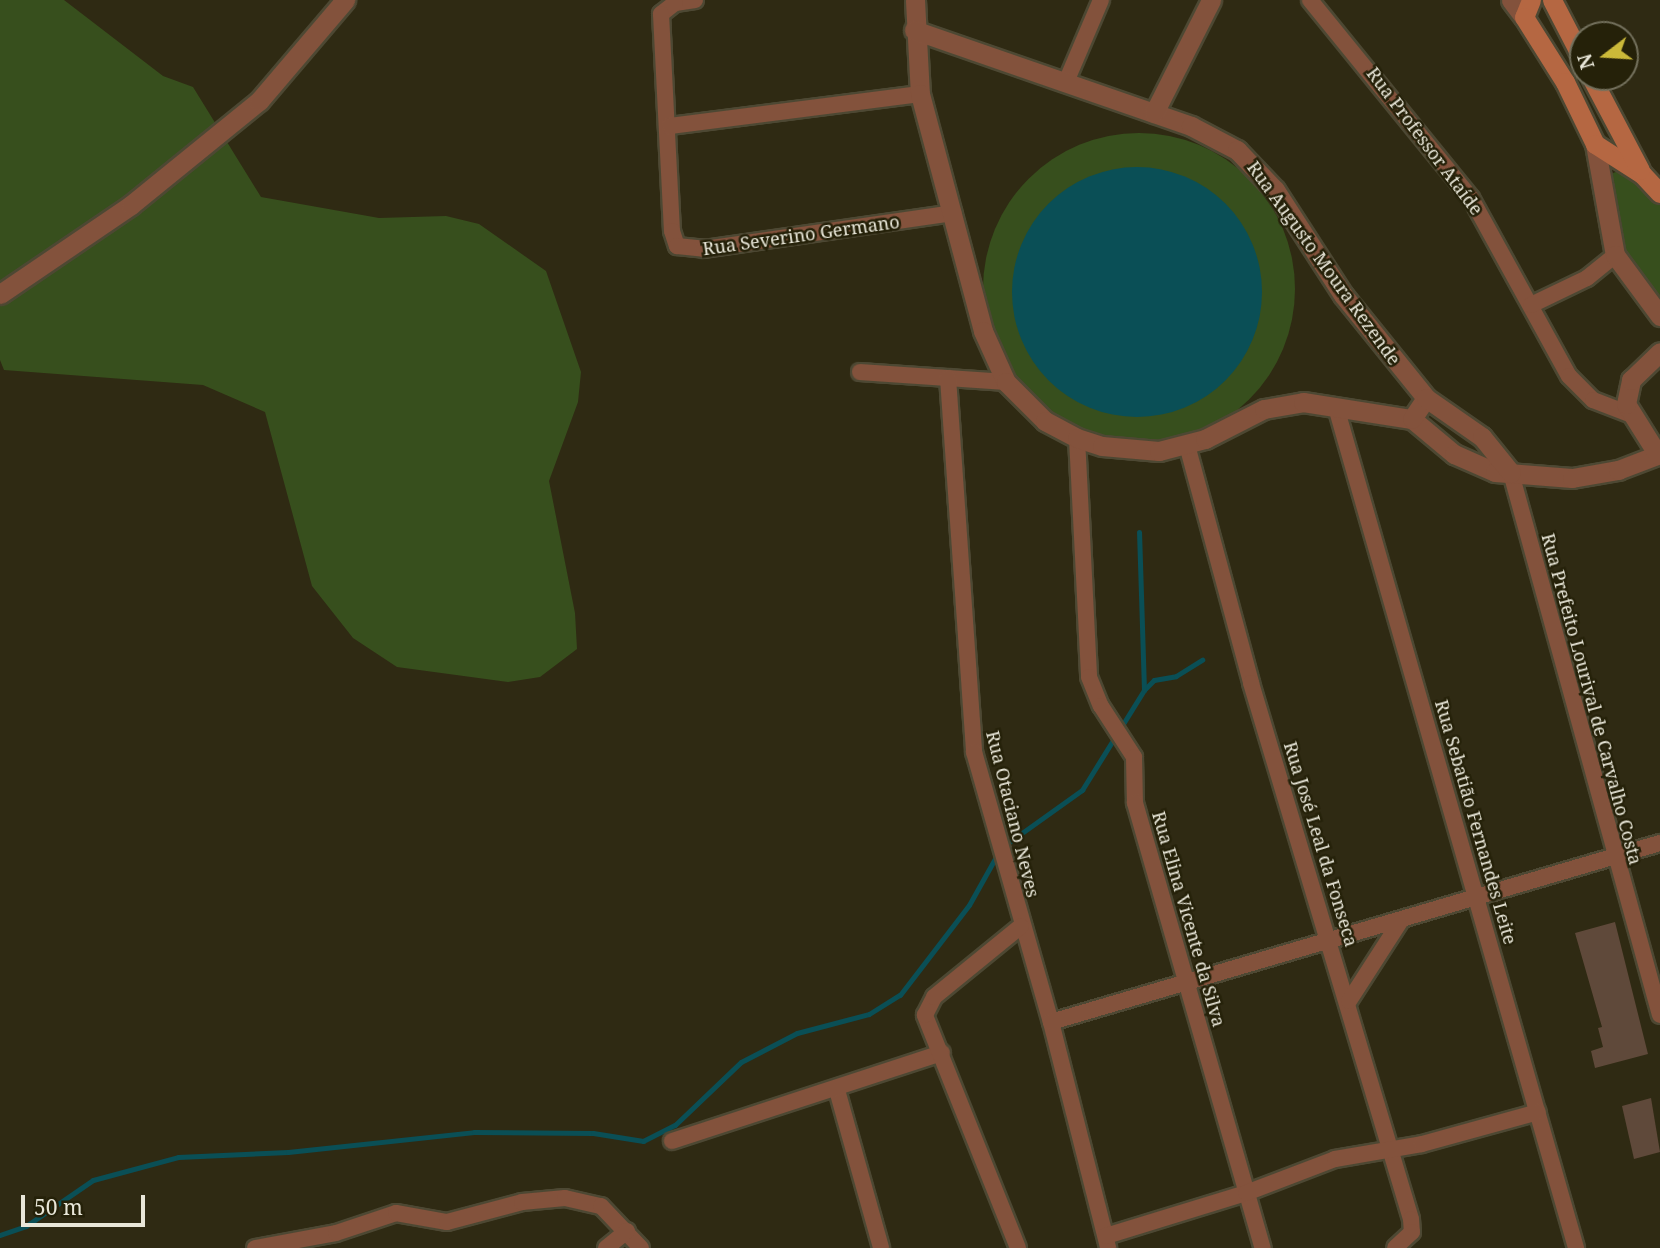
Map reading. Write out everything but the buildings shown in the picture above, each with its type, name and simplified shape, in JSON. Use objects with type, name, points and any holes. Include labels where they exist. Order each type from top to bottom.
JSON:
[{"type":"main road","points":[[1552,0],[1569,33]]},
{"type":"main road","points":[[1527,9],[1595,144],[1642,174],[1660,193]]},
{"type":"main road","points":[[1598,91],[1642,174]]},
{"type":"street","points":[[0,294],[131,205],[260,101],[345,0]]},
{"type":"street","points":[[695,0],[676,3],[661,14],[670,126],[920,94]]},
{"type":"street","points":[[915,0],[914,30],[920,94],[983,331],[1006,382],[1045,421],[1077,438],[1126,451],[1187,445],[1285,403],[1412,419],[1470,464],[1511,473],[1584,477],[1659,457],[1651,438],[1629,414],[1626,404],[1631,380],[1660,352]]},
{"type":"street","points":[[1066,82],[1101,0]]},
{"type":"street","points":[[1154,113],[1211,0]]},
{"type":"street","name":"Rua Professor Ataíde","points":[[1310,0],[1471,198],[1579,387],[1600,405],[1629,414]]},
{"type":"street","points":[[1511,0],[1527,9]]},
{"type":"street","name":"Rua Augusto Moura Rezende","points":[[914,30],[1218,136],[1254,163],[1343,295],[1426,398],[1482,438],[1511,473]]},
{"type":"street","name":"Rua Severino Germano","points":[[670,126],[672,240],[682,249],[953,213]]},
{"type":"street","points":[[1595,144],[1602,195],[1615,255],[1660,316]]},
{"type":"street","points":[[1531,305],[1587,278],[1615,255]]},
{"type":"street","points":[[860,372],[1006,382]]},
{"type":"street","name":"Rua Otaciano Neves","points":[[948,378],[971,731],[985,799],[1051,1021],[1107,1242]]},
{"type":"street","points":[[1412,419],[1426,398]]},
{"type":"street","name":"Rua Sebatião Fernandes Leite","points":[[1336,408],[1576,1248]]},
{"type":"street","name":"Rua Elina Vicente da Silva","points":[[1077,438],[1086,663],[1101,706],[1135,757],[1135,803],[1190,984],[1263,1248]]},
{"type":"street","name":"Rua José Leal da Fonseca","points":[[1187,445],[1251,683],[1349,1001],[1413,1227],[1395,1248]]},
{"type":"street","name":"Rua Prefeito Lourival de Carvalho Costa","points":[[1511,473],[1660,1015]]},
{"type":"street","points":[[1051,1021],[1331,943],[1660,843]]},
{"type":"street","points":[[1349,1001],[1400,922]]},
{"type":"street","points":[[1018,1248],[925,1015],[928,1003],[1021,926]]},
{"type":"street","points":[[672,1141],[837,1090],[942,1053]]},
{"type":"street","points":[[837,1090],[881,1248]]},
{"type":"street","points":[[1107,1242],[1246,1194],[1335,1159],[1390,1149],[1538,1112]]},
{"type":"street","points":[[255,1248],[336,1233],[396,1213],[447,1222],[522,1202],[565,1198],[601,1206],[641,1248]]},
{"type":"street","points":[[606,1248],[627,1231]]},
{"type":"green space","points":[[0,0],[64,0],[163,76],[193,87],[261,197],[379,218],[446,216],[479,224],[546,271],[581,372],[578,402],[549,481],[575,613],[577,649],[540,677],[508,682],[397,667],[353,638],[312,586],[265,412],[203,385],[4,370],[0,360]]},
{"type":"green space","points":[[1139,133],[1169,136],[1213,151],[1238,168],[1260,190],[1283,229],[1292,259],[1295,289],[1292,319],[1277,363],[1260,388],[1238,410],[1199,433],[1169,442],[1139,445],[1109,442],[1065,427],[1040,410],[1018,388],[995,349],[986,319],[983,289],[986,259],[1001,215],[1018,190],[1040,168],[1079,145],[1109,136]]},
{"type":"green space","points":[[1624,168],[1660,193],[1660,316],[1624,268],[1607,176]]},
{"type":"water","points":[[1125,167],[1149,167],[1185,176],[1207,188],[1234,213],[1253,244],[1260,268],[1260,316],[1253,340],[1241,362],[1216,389],[1185,408],[1173,412],[1149,417],[1125,417],[1089,408],[1067,396],[1040,371],[1021,340],[1017,328],[1012,304],[1012,280],[1021,244],[1033,222],[1058,195],[1089,176],[1101,172]]},
{"type":"waterway","points":[[1005,845],[1082,790],[1144,690],[1139,532]]},
{"type":"waterway","points":[[1144,690],[1154,680],[1176,676],[1202,660]]},
{"type":"waterway","points":[[0,1235],[26,1226],[93,1180],[178,1157],[288,1152],[474,1132],[593,1133],[643,1141],[675,1125],[741,1062],[797,1033],[869,1014],[900,995],[969,905],[997,855]]}]
